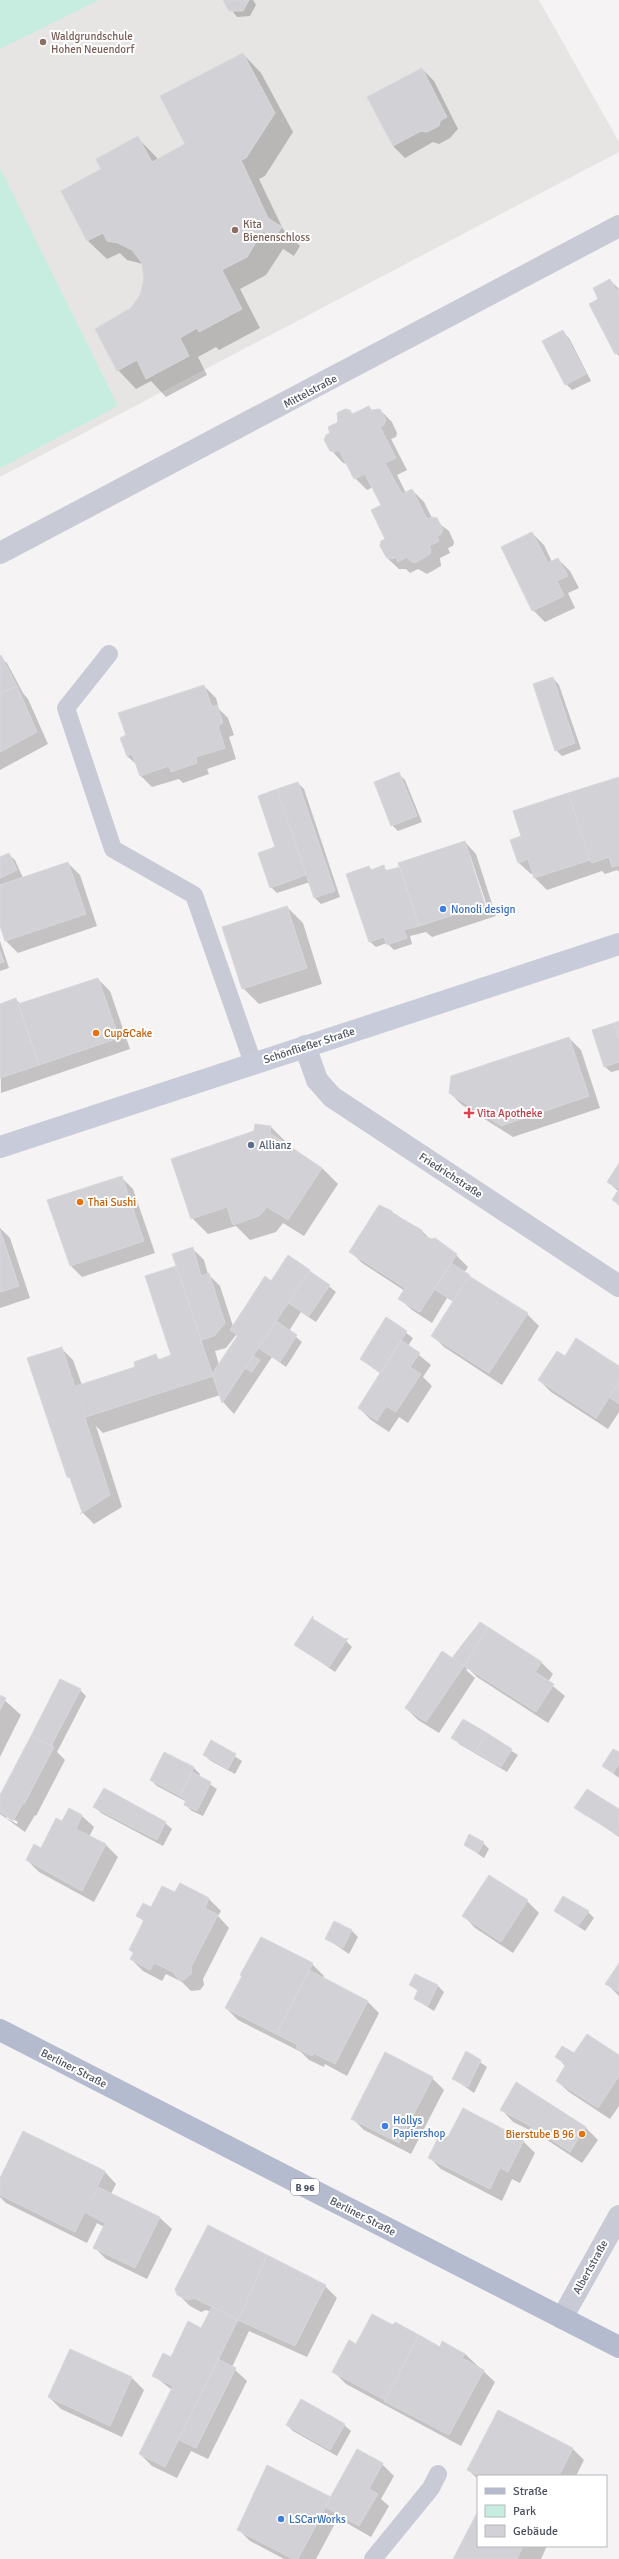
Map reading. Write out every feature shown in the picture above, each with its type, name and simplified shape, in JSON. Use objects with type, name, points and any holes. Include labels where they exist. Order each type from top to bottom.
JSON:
[{"type":"main road","name":"Schönfließer Straße","points":[[0,1146],[619,944]]},
{"type":"main road","name":"Berliner Straße","points":[[0,2030],[619,2347]]},
{"type":"street","name":"Mittelstraße","points":[[0,553],[619,226]]},
{"type":"street","name":"Friedrichstraße","points":[[305,1046],[317,1080],[332,1097],[619,1286]]},
{"type":"street","name":"Albertstraße","points":[[562,2318],[619,2216]]},
{"type":"lane","points":[[109,654],[66,708],[113,849],[194,895],[253,1063]]},
{"type":"lane","points":[[373,2559],[430,2488],[438,2474]]},
{"type":"shaded area","name":"Kita Bienenschloss","points":[[0,0],[539,0],[619,142],[619,152],[0,477]]},
{"type":"green space","points":[[0,0],[99,0],[0,49]]},
{"type":"green space","points":[[0,168],[118,406],[0,468]]},
{"type":"building","points":[[223,0],[249,0],[243,11],[229,11]]},
{"type":"building","points":[[243,53],[275,113],[246,158],[241,160],[268,218],[282,227],[274,238],[263,231],[247,257],[222,270],[242,309],[199,332],[197,328],[180,338],[189,356],[146,379],[137,360],[117,371],[95,329],[131,308],[140,295],[144,279],[142,263],[132,250],[118,243],[107,241],[103,233],[87,241],[61,191],[101,169],[96,159],[138,136],[152,162],[185,144],[160,96]]},
{"type":"building","points":[[422,68],[447,117],[440,121],[439,126],[427,132],[421,131],[393,146],[367,97]]},
{"type":"building","points":[[610,279],[616,290],[619,288],[619,352],[615,354],[589,304],[598,299],[593,288]]},
{"type":"building","points":[[563,330],[586,374],[565,385],[542,341]]},
{"type":"building","points":[[369,406],[371,410],[380,409],[386,420],[384,425],[380,427],[396,458],[385,463],[402,494],[412,489],[427,519],[432,517],[437,518],[443,529],[441,534],[437,536],[439,541],[429,546],[431,550],[430,554],[415,563],[410,561],[407,557],[398,562],[395,556],[391,559],[386,557],[380,546],[381,541],[385,539],[371,510],[381,505],[365,474],[354,479],[339,450],[335,452],[330,451],[324,440],[326,435],[330,433],[328,427],[338,422],[337,413],[345,409],[350,410],[352,414]]},
{"type":"building","points":[[532,532],[548,563],[558,558],[568,576],[557,581],[564,596],[532,611],[501,547]]},
{"type":"building","points":[[1,655],[17,686],[0,693],[0,656]]},
{"type":"building","points":[[553,677],[575,743],[555,751],[533,684]]},
{"type":"building","points":[[204,685],[212,707],[217,705],[223,723],[218,726],[225,748],[196,757],[197,763],[171,772],[169,766],[140,776],[132,754],[127,756],[120,738],[126,735],[118,713]]},
{"type":"building","points":[[17,686],[37,732],[0,752],[0,693]]},
{"type":"building","points":[[399,772],[417,816],[391,826],[374,782]]},
{"type":"building","points":[[619,777],[619,865],[612,867],[609,857],[592,863],[590,860],[568,793]]},
{"type":"building","points":[[298,782],[335,891],[314,898],[277,789]]},
{"type":"building","points":[[277,789],[306,875],[270,888],[258,853],[275,847],[258,796]]},
{"type":"building","points":[[568,793],[590,860],[534,878],[528,859],[518,863],[510,840],[521,836],[513,811]]},
{"type":"building","points":[[465,841],[485,905],[419,926],[398,863]]},
{"type":"building","points":[[9,853],[17,870],[0,878],[0,857]]},
{"type":"building","points":[[68,862],[86,914],[5,941],[0,926],[0,885]]},
{"type":"building","points":[[384,865],[385,871],[400,867],[419,926],[404,930],[407,938],[387,945],[384,937],[369,942],[346,874],[369,866],[371,870]]},
{"type":"building","points":[[287,906],[307,968],[242,989],[222,927]]},
{"type":"building","points":[[0,951],[4,962],[0,963]]},
{"type":"building","points":[[98,978],[119,1038],[39,1065],[18,1004]]},
{"type":"building","points":[[16,998],[39,1065],[0,1078],[0,1004]]},
{"type":"building","points":[[619,1021],[619,1039],[614,1023]]},
{"type":"building","points":[[614,1023],[619,1039],[619,1062],[604,1067],[592,1030]]},
{"type":"building","points":[[569,1037],[589,1096],[501,1126],[449,1093],[451,1076]]},
{"type":"building","points":[[255,1124],[271,1126],[270,1133],[322,1168],[288,1220],[267,1207],[259,1216],[233,1225],[227,1207],[191,1219],[171,1159],[254,1131]]},
{"type":"building","points":[[619,1163],[619,1189],[607,1182]]},
{"type":"building","points":[[122,1176],[144,1241],[70,1266],[47,1200]]},
{"type":"building","points":[[619,1189],[619,1204],[612,1200]]},
{"type":"building","points":[[379,1205],[392,1211],[393,1214],[422,1230],[423,1235],[431,1239],[435,1238],[457,1254],[420,1312],[398,1299],[405,1288],[349,1252]]},
{"type":"building","points":[[0,1230],[19,1286],[0,1292]]},
{"type":"building","points":[[193,1247],[201,1276],[209,1273],[225,1323],[214,1336],[201,1340],[172,1254]]},
{"type":"building","points":[[288,1255],[310,1270],[222,1403],[212,1374],[238,1335],[230,1330],[265,1276],[271,1281]]},
{"type":"building","points":[[451,1263],[470,1275],[453,1301],[434,1289]]},
{"type":"building","points":[[176,1266],[213,1376],[86,1417],[76,1386],[135,1367],[134,1362],[156,1354],[158,1360],[171,1355],[145,1276]]},
{"type":"building","points":[[309,1271],[330,1285],[309,1316],[288,1303]]},
{"type":"building","points":[[469,1276],[528,1313],[489,1373],[431,1336]]},
{"type":"building","points":[[386,1317],[407,1331],[381,1373],[360,1359]]},
{"type":"building","points":[[276,1321],[297,1335],[280,1362],[258,1348]]},
{"type":"building","points":[[576,1338],[619,1366],[619,1382],[596,1418],[538,1380],[557,1351],[565,1356]]},
{"type":"building","points":[[401,1340],[420,1353],[410,1367],[421,1374],[396,1412],[386,1406],[377,1421],[358,1408]]},
{"type":"building","points":[[62,1347],[110,1495],[80,1514],[82,1512],[70,1478],[67,1477],[27,1358]]},
{"type":"building","points":[[253,1356],[260,1360],[252,1372],[245,1368]]},
{"type":"building","points":[[619,1382],[619,1404],[609,1397]]},
{"type":"building","points":[[313,1616],[313,1619],[345,1639],[348,1638],[329,1667],[294,1645]]},
{"type":"building","points":[[480,1622],[488,1627],[464,1666],[452,1658]]},
{"type":"building","points":[[488,1627],[542,1662],[535,1672],[554,1684],[536,1712],[464,1666]]},
{"type":"building","points":[[442,1651],[464,1666],[426,1722],[405,1708]]},
{"type":"building","points":[[60,1679],[81,1689],[52,1744],[53,1747],[31,1736]]},
{"type":"building","points":[[0,1695],[6,1698],[0,1710]]},
{"type":"building","points":[[463,1719],[487,1733],[475,1752],[451,1738]]},
{"type":"building","points":[[487,1733],[512,1749],[501,1767],[475,1752]]},
{"type":"building","points":[[31,1736],[54,1747],[24,1804],[23,1803],[13,1821],[0,1812],[0,1795]]},
{"type":"building","points":[[211,1740],[236,1754],[228,1769],[203,1755]]},
{"type":"building","points":[[613,1749],[619,1752],[619,1764],[613,1773],[602,1766]]},
{"type":"building","points":[[164,1752],[194,1767],[180,1796],[150,1780]]},
{"type":"building","points":[[192,1772],[211,1782],[197,1811],[184,1805],[186,1800],[180,1796]]},
{"type":"building","points":[[104,1788],[166,1822],[157,1840],[93,1807]]},
{"type":"building","points":[[587,1789],[619,1809],[618,1835],[574,1808]]},
{"type":"building","points":[[69,1808],[82,1815],[76,1829],[106,1844],[82,1891],[26,1860],[34,1844],[41,1848],[56,1818],[62,1821]]},
{"type":"building","points":[[469,1834],[484,1842],[478,1853],[464,1845]]},
{"type":"building","points":[[489,1875],[528,1900],[501,1942],[462,1916]]},
{"type":"building","points":[[180,1883],[209,1898],[205,1908],[218,1915],[191,1967],[192,1973],[184,1980],[179,1980],[173,1972],[154,1963],[150,1970],[130,1959],[134,1952],[129,1950],[144,1920],[136,1916],[143,1903],[151,1907],[162,1886],[175,1892]]},
{"type":"building","points":[[563,1896],[589,1911],[578,1926],[554,1911]]},
{"type":"building","points":[[334,1921],[352,1930],[343,1948],[325,1939]]},
{"type":"building","points":[[261,1937],[313,1963],[276,2034],[225,2008],[242,1976],[240,1975]]},
{"type":"building","points":[[619,1963],[619,1992],[605,1984]]},
{"type":"building","points":[[309,1970],[368,2001],[335,2064],[313,2053],[312,2056],[296,2048],[298,2045],[276,2034]]},
{"type":"building","points":[[415,1974],[438,1985],[428,2006],[414,1999],[418,1990],[409,1985]]},
{"type":"building","points":[[587,2034],[619,2055],[619,2076],[598,2108],[556,2081],[566,2064],[555,2057],[562,2046],[574,2053]]},
{"type":"building","points":[[466,2051],[481,2060],[468,2087],[452,2079]]},
{"type":"building","points":[[385,2052],[433,2077],[399,2143],[351,2119]]},
{"type":"building","points":[[516,2082],[586,2127],[570,2152],[525,2123],[500,2110]]},
{"type":"building","points":[[463,2108],[524,2140],[508,2172],[500,2168],[490,2189],[428,2158],[440,2134],[448,2137]]},
{"type":"building","points":[[23,2131],[105,2171],[75,2232],[0,2195],[0,2178]]},
{"type":"building","points":[[98,2187],[160,2217],[135,2268],[93,2248],[105,2223],[86,2213]]},
{"type":"building","points":[[208,2225],[267,2255],[238,2320],[194,2298],[188,2300],[177,2295],[175,2289]]},
{"type":"building","points":[[267,2255],[326,2285],[295,2346],[238,2320]]},
{"type":"building","points":[[212,2307],[238,2320],[165,2467],[139,2454],[173,2386],[152,2376],[163,2353],[171,2357],[188,2321],[201,2328]]},
{"type":"building","points":[[372,2314],[393,2325],[395,2322],[419,2335],[385,2400],[332,2372],[349,2340],[356,2344]]},
{"type":"building","points":[[419,2335],[440,2347],[442,2341],[465,2354],[462,2358],[484,2370],[449,2435],[384,2401]]},
{"type":"building","points":[[70,2349],[132,2377],[110,2426],[48,2397]]},
{"type":"building","points":[[218,2359],[236,2368],[196,2448],[179,2440]]},
{"type":"building","points":[[301,2399],[345,2424],[330,2450],[286,2425]]},
{"type":"building","points":[[498,2410],[573,2448],[560,2475],[477,2475],[467,2470]]},
{"type":"building","points":[[357,2449],[383,2463],[369,2489],[378,2494],[359,2526],[325,2507]]},
{"type":"building","name":"LSCarWorks","points":[[267,2465],[331,2497],[298,2559],[293,2559],[237,2530]]},
{"type":"building","points":[[477,2513],[477,2547],[523,2547],[517,2559],[453,2559]]},
{"type":"place","name":"Waldgrundschule Hohen Neuendorf","points":[[43,42]]},
{"type":"place","name":"Kita Bienenschloss","points":[[235,230]]},
{"type":"place","name":"Nonoli design","points":[[443,909]]},
{"type":"place","name":"Cup&Cake","points":[[96,1033]]},
{"type":"place","name":"Vita Apotheke","points":[[469,1113]]},
{"type":"place","name":"Allianz","points":[[251,1145]]},
{"type":"place","name":"Thai Sushi","points":[[80,1202]]},
{"type":"place","name":"Hollys Papiershop","points":[[385,2126]]},
{"type":"place","name":"Bierstube B 96","points":[[582,2134]]},
{"type":"place","name":"LSCarWorks","points":[[281,2519]]}]
